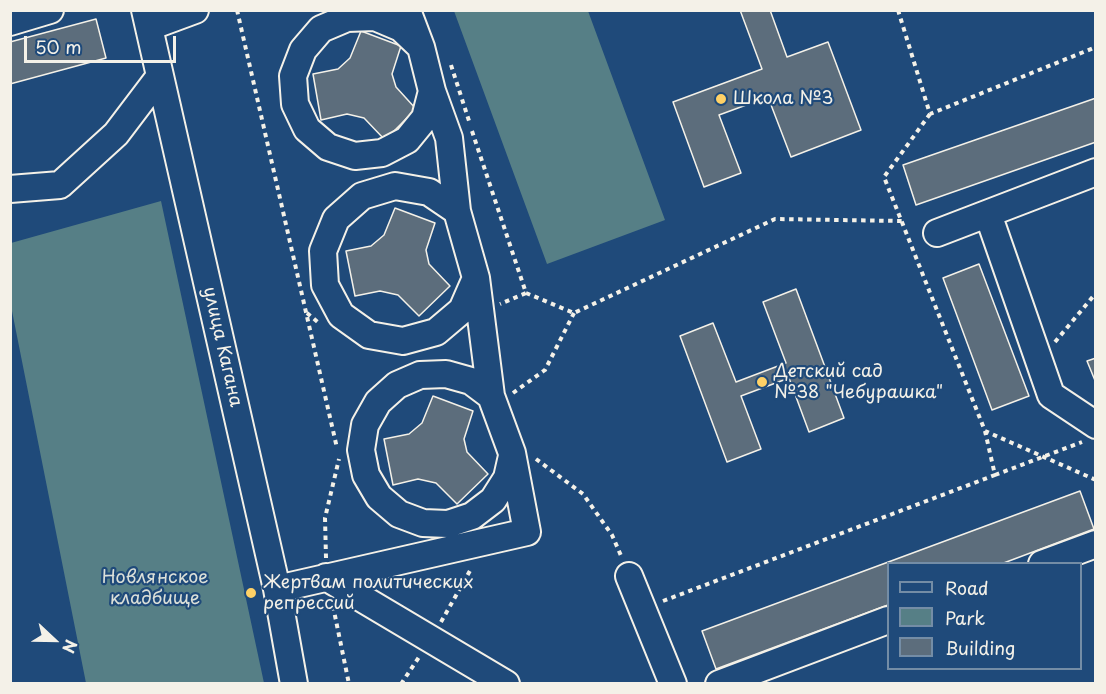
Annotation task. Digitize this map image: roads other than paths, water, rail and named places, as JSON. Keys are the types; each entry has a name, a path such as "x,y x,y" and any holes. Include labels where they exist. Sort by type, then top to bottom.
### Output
{"street":[{"path":"10,22 50,10"},
{"path":"147,19 195,10"},
{"path":"407,10 449,138 457,211 476,278 493,401"},
{"path":"421,47 401,28 375,17 347,18 321,29 303,50 293,76 294,104 307,129 328,147 355,156 382,153 407,140 425,118 432,91"},
{"name":"улица Кагана","path":"147,19 277,590 294,684"},
{"path":"10,189 60,185 116,134 160,76"},
{"path":"937,233 1095,172"},
{"path":"457,211 429,192 395,186 362,196 336,219 323,251 325,285 341,315 369,335 403,341 436,332 462,310 476,278"},
{"path":"987,214 1052,395 1090,433"},
{"path":"277,590 527,532 524,456 493,401 471,381 446,374 420,375 397,385 378,402 365,425 362,450 366,475 379,498 399,514 423,523 448,524 472,516 493,500 524,456"},
{"path":"1047,562 1095,543"},
{"path":"629,576 673,684"},
{"path":"327,577 506,684"},
{"path":"719,684 887,620"}],"place":[{"name":"Школа №3","path":"721,99"},
{"name":"Детский сад №38 \"Чебурашка\"","path":"762,382"},
{"name":"Жертвам политических репрессий","path":"251,593"}],"park label":[{"name":"Новлянское кладбище","path":"155,588"}]}
